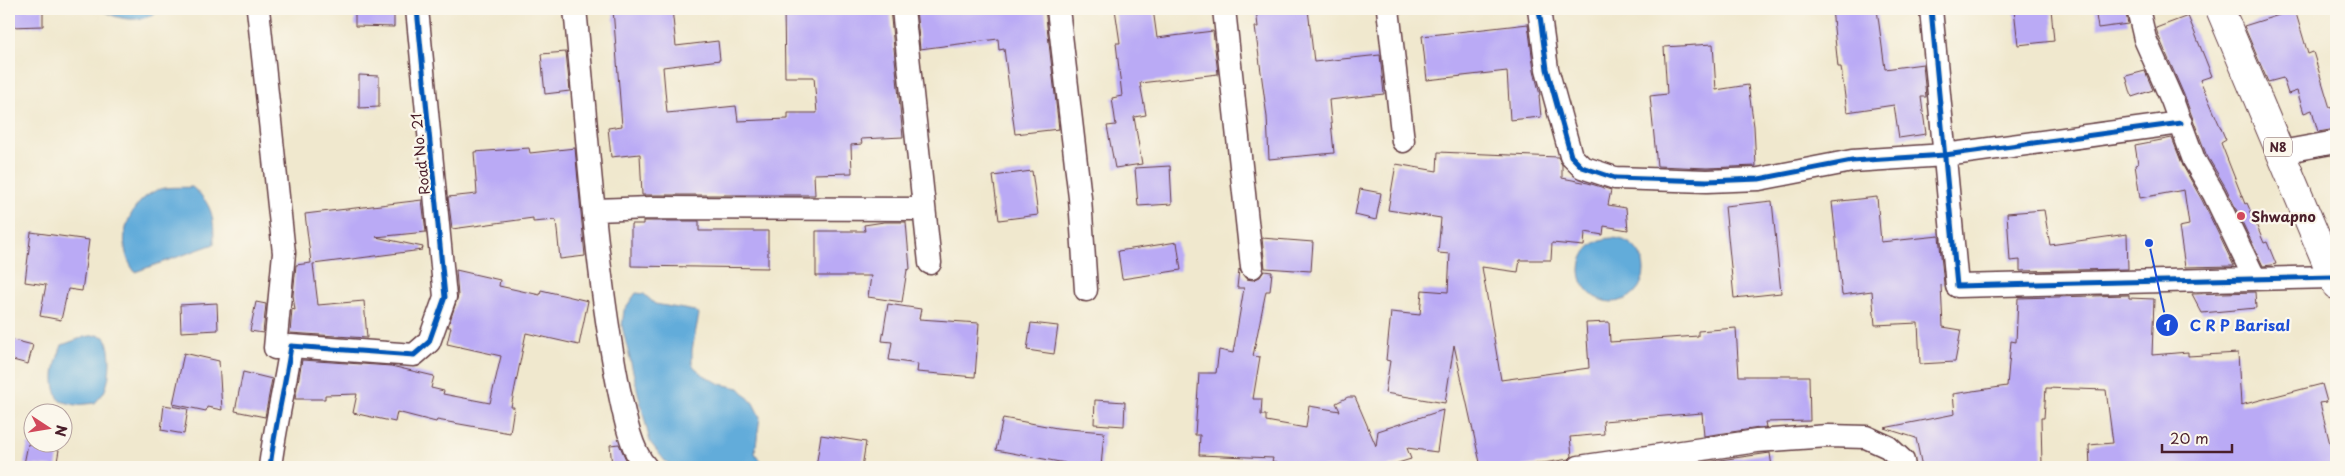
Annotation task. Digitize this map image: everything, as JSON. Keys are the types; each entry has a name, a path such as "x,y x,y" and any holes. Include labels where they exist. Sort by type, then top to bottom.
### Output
{"highway":[{"name":"N8","path":"2220,9 2335,281"}],"street":[{"path":"258,9 284,254 275,348 291,346 284,392 274,433 270,467"},
{"name":"Road No. 21","path":"291,346 414,355 429,342 445,297 417,9"},
{"path":"575,9 605,306 623,411 640,460 646,467"},
{"path":"903,9 930,263"},
{"path":"1058,9 1080,198 1086,290"},
{"path":"1224,9 1252,268"},
{"path":"1388,9 1403,141"},
{"path":"1539,9 1546,69 1571,156 1582,168 1615,178 1707,181 1760,179 1852,161 1945,155 2181,123"},
{"path":"1931,9 1957,286 2255,279 2335,281"},
{"path":"2138,9 2145,39 2181,123 2194,160 2214,194 2255,279"},
{"path":"2281,152 2336,142"},
{"path":"595,210 651,208 924,209"},
{"path":"1579,467 1757,442 1828,436 1866,437 1888,447 1903,461 1904,467"}],"water":[{"path":"100,9 161,9 147,17 131,19 115,16"},
{"path":"192,187 204,199 211,212 214,227 214,244 135,272 125,250 126,226 131,215 146,196 157,190"},
{"path":"1606,238 1618,238 1635,247 1642,258 1644,270 1642,282 1635,293 1618,302 1606,302 1594,297 1585,288 1580,276 1580,264 1585,252 1594,243"},
{"path":"636,293 644,294 655,304 695,311 699,314 692,350 692,365 702,374 720,384 739,388 753,403 760,417 755,453 764,467 675,467 665,461 650,442 622,326 624,310"},
{"path":"97,335 105,337 110,356 109,371 104,392 95,403 76,405 60,401 55,387 54,373 62,345 84,337"}],"building":[{"path":"9,9 43,9 43,26 9,27"},
{"path":"355,9 394,9 394,27 355,26"},
{"path":"613,9 672,9 676,46 718,41 720,60 663,67 667,113 736,106 738,121 788,119 788,113 817,113 814,77 785,77 784,9 890,9 903,137 861,139 862,144 851,145 852,173 814,174 815,195 642,195 640,154 611,157 608,128 622,126"},
{"path":"916,9 978,9 978,12 1002,9 1045,9 1059,129 1015,134 1004,49 999,50 998,39 920,49"},
{"path":"1115,9 1153,9 1157,38 1213,31 1218,74 1140,83 1146,115 1134,117 1142,164 1115,168 1107,126 1116,125 1112,98 1122,96 1116,43 1120,43"},
{"path":"1256,9 1308,9 1314,62 1380,55 1384,94 1329,100 1334,153 1269,159 1267,117 1255,27 1258,27"},
{"path":"1832,9 1877,9 1885,69 1923,64 1926,97 1921,97 1926,134 1899,138 1894,105 1847,112 1841,67 1838,67"},
{"path":"2014,9 2051,9 2054,41 2018,45"},
{"path":"2095,9 2125,9 2128,24 2098,28"},
{"path":"2295,10 2308,54 2313,52 2330,108 2336,106 2336,129 2318,132 2312,110 2304,113 2297,91 2288,94 2283,78 2268,82 2244,26"},
{"path":"2188,16 2212,76 2200,80 2226,140 2221,143 2245,204 2247,203 2264,243 2267,242 2276,264 2263,266 2226,188 2206,154 2184,95 2158,35 2156,28"},
{"path":"1528,24 1534,71 1540,95 1541,117 1510,120 1507,71 1427,80 1422,36"},
{"path":"1713,44 1716,90 1748,85 1754,126 1756,166 1707,168 1657,166 1650,96 1667,94 1664,47"},
{"path":"566,52 570,91 545,94 541,54"},
{"path":"2145,71 2153,90 2132,97 2126,76"},
{"path":"359,75 379,76 379,107 359,108"},
{"path":"2172,138 2183,166 2234,266 2185,267 2179,227 2189,225 2184,190 2140,198 2135,165 2138,164 2135,145"},
{"path":"529,148 530,153 575,148 585,256 560,259 556,220 533,222 533,218 452,229 448,197 477,194 474,152"},
{"path":"1438,152 1558,157 1562,165 1562,178 1611,190 1608,205 1626,208 1628,230 1604,226 1603,235 1585,232 1584,246 1552,243 1551,260 1520,260 1518,272 1482,267 1501,380 1589,368 1586,323 1609,322 1610,342 1698,336 1698,331 1736,328 1739,376 1809,376 1810,421 1765,422 1766,427 1704,436 1702,413 1603,421 1604,434 1570,437 1572,456 1569,459 1518,467 1481,467 1454,345 1445,403 1385,393 1390,361 1386,360 1391,312 1420,315 1422,290 1448,292 1450,254 1438,253 1441,218 1388,210 1396,164 1437,171"},
{"path":"1170,166 1172,204 1138,206 1135,168"},
{"path":"1032,171 1038,215 999,220 993,176"},
{"path":"1360,189 1381,193 1376,220 1355,215"},
{"path":"1877,197 1881,242 1939,236 1944,284 1941,285 1943,327 1961,330 1955,362 1920,364 1918,323 1875,325 1872,291 1842,295 1832,202"},
{"path":"422,200 426,232 376,237 423,247 422,250 313,264 318,305 364,301 367,338 290,333 292,309 295,310 293,295 296,265 311,263 305,214"},
{"path":"1772,201 1781,293 1734,298 1725,206"},
{"path":"2044,210 2050,245 2127,234 2128,269 2020,271 2020,260 2010,261 2007,213"},
{"path":"643,221 699,221 699,231 768,231 768,268 631,266 631,224 643,224"},
{"path":"884,222 906,222 910,269 907,270 902,302 868,297 871,276 816,276 816,231 865,231 864,225"},
{"path":"31,232 89,240 82,291 68,289 61,320 40,316 46,285 25,282"},
{"path":"1262,238 1313,242 1311,271 1265,268"},
{"path":"1177,242 1181,270 1122,279 1118,251"},
{"path":"1239,269 1246,279 1253,280 1260,277 1264,271 1272,272 1270,291 1266,291 1253,356 1260,357 1253,399 1262,399 1261,415 1266,415 1266,421 1306,428 1309,406 1340,411 1336,403 1348,397 1355,397 1376,446 1378,431 1443,410 1437,452 1407,448 1411,459 1385,467 1305,467 1272,462 1273,458 1199,455 1200,435 1195,435 1199,373 1216,373 1219,350 1233,353 1244,288 1237,288"},
{"path":"456,270 500,280 499,286 540,295 541,290 588,301 579,345 526,333 511,407 514,407 510,433 437,420 436,422 397,412 395,422 353,413 357,394 325,395 325,399 295,399 302,360 391,366 434,376 431,388 444,391 443,394 490,403 501,356 447,344 451,327 448,327 458,296"},
{"path":"2255,292 2256,308 2202,313 2192,294"},
{"path":"2129,295 2129,298 2154,299 2152,355 2188,352 2188,356 2238,353 2241,405 2322,384 2327,402 2320,403 2331,448 2336,446 2336,467 2090,467 2089,445 2113,443 2106,390 2046,388 2044,418 2041,418 2042,466 2010,467 2010,464 1922,467 1916,438 1884,428 1955,414 1953,394 2007,386 2011,341 2016,342 2018,298"},
{"path":"256,302 266,304 263,333 250,331"},
{"path":"217,303 218,330 181,332 180,305"},
{"path":"888,304 921,309 919,319 979,323 975,377 917,372 918,364 889,360 892,342 882,341"},
{"path":"1031,323 1058,326 1054,354 1027,350"},
{"path":"9,339 33,345 28,364 9,359"},
{"path":"184,353 219,361 222,410 207,407 206,411 173,404"},
{"path":"243,372 272,379 265,417 235,411"},
{"path":"1095,400 1125,402 1124,426 1094,424"},
{"path":"164,405 188,409 184,434 161,430"},
{"path":"1003,418 1057,428 1104,432 1101,467 1065,467 1065,463 996,450"},
{"path":"821,435 866,442 862,467 816,467"},
{"path":"619,444 628,464 612,466 610,445"},
{"path":"1770,453 1772,467 1706,467 1706,462"},
{"path":"26,454 58,454 56,467 24,464"}],"cycle path":[{"path":"270,467 291,346 414,355 429,342 445,297 417,9"},
{"path":"1539,9 1547,69 1571,156 1582,167 1615,178 1707,181 1759,179 1852,161 1945,155 2181,123"},
{"path":"1931,9 1957,286 2333,277"}],"place":[{"name":"Shwapno","path":"2241,216"},
{"name":"C R P Barisal","path":"2149,243"}]}
